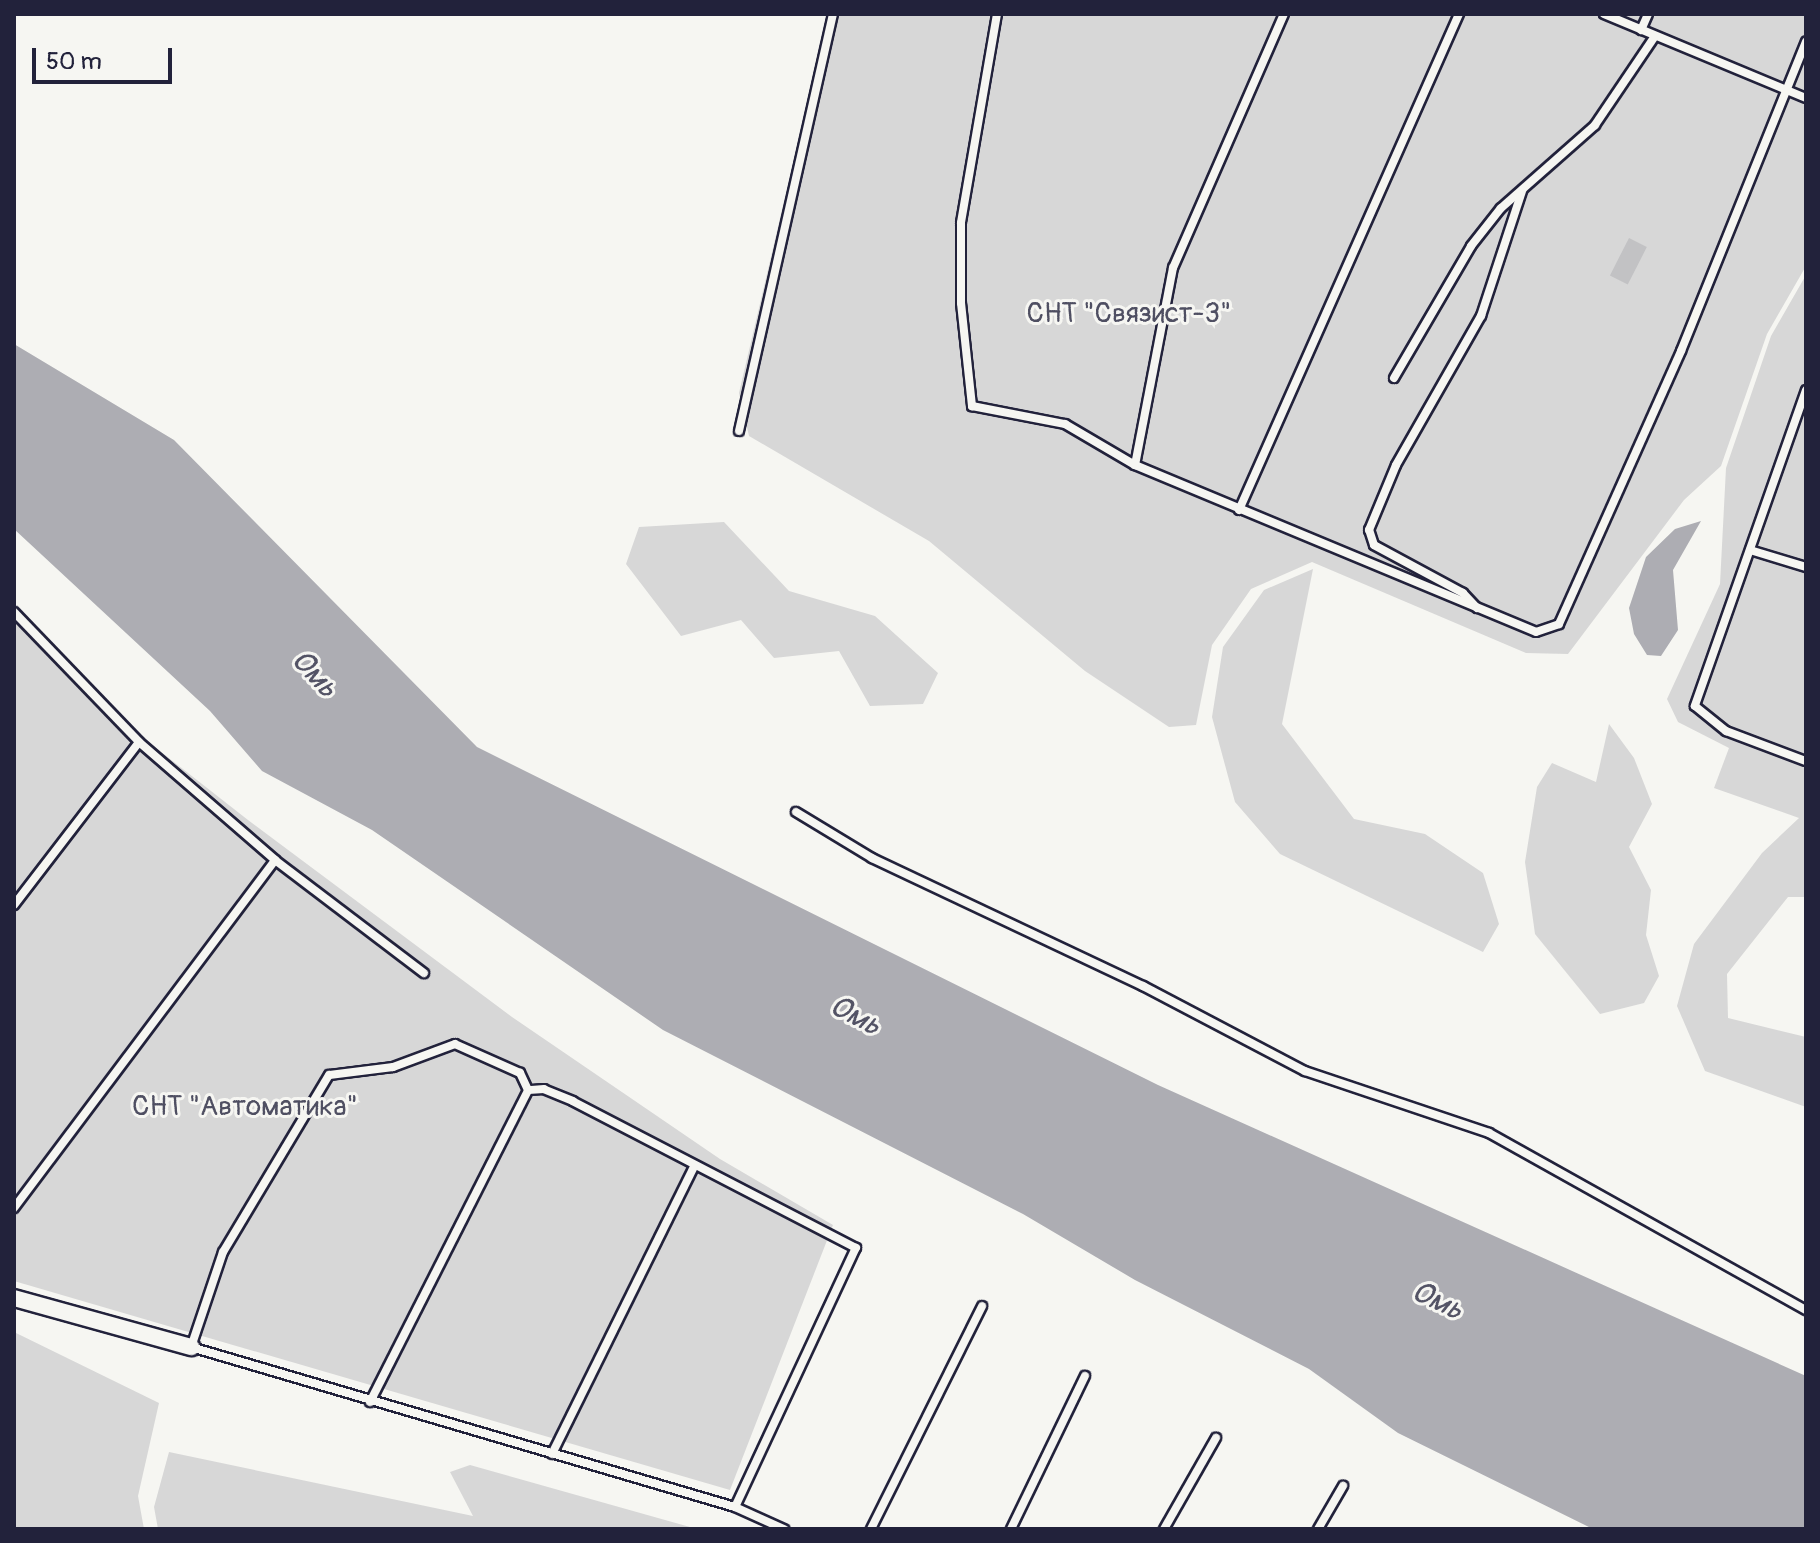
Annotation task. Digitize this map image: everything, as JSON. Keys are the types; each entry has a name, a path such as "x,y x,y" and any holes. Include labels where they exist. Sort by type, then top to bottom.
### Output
{"street":[{"path":"14,1298 191,1347"}],"lane":[{"path":"739,431 833,14"},
{"path":"997,14 961,223 961,303 972,406 1065,424 1135,465 1536,632 1559,624 1681,351 1806,41"},
{"path":"1135,465 1173,268 1284,14"},
{"path":"1239,510 1459,14"},
{"path":"1604,14 1806,98"},
{"path":"1641,30 1648,14"},
{"path":"1394,378 1471,246 1522,191 1595,125 1655,36"},
{"path":"1478,610 1463,593 1374,545 1369,530 1396,465 1481,316 1522,191"},
{"path":"1806,390 1695,706 1726,731 1806,761"},
{"path":"1750,550 1806,567"},
{"path":"15,617 139,742 275,860 424,973"},
{"path":"14,905 139,742"},
{"path":"796,812 884,864 1129,979 1305,1071 1489,1133 1806,1310"},
{"path":"14,1208 275,860"},
{"path":"528,1090 520,1073 455,1044 393,1067 329,1075 223,1252 191,1347 735,1507 784,1529"},
{"path":"528,1090 573,1101 856,1248 735,1507"},
{"path":"370,1402 528,1090"},
{"path":"552,1454 695,1165"},
{"path":"871,1529 982,1306"},
{"path":"1011,1529 1085,1376"},
{"path":"1164,1529 1216,1438"},
{"path":"1318,1529 1343,1486"}],"green space":[{"name":"СНТ \"Связист-3\"","path":"828,14 1806,14 1806,266 1767,334 1721,466 1684,500 1568,654 1526,653 1312,562 1251,589 1212,645 1196,725 1169,727 1085,671 929,541 749,436 739,393"},
{"path":"1806,275 1806,897 1788,897 1727,974 1728,1018 1806,1037 1806,1107 1705,1071 1677,1006 1694,944 1762,853 1799,818 1714,788 1729,748 1678,722 1667,699 1720,584 1726,468 1771,336"},
{"path":"724,522 789,591 875,616 938,673 923,704 870,706 839,651 774,658 741,620 681,636 626,564 639,527"},
{"path":"1313,569 1282,724 1354,819 1425,834 1483,873 1499,924 1483,952 1280,854 1235,802 1212,717 1223,647 1264,590"},
{"name":"СНТ \"Автоматика\"","path":"14,604 142,737 248,820 512,1017 720,1159 833,1225 730,1490 14,1281"},
{"path":"1609,724 1634,758 1652,804 1629,847 1651,890 1646,935 1659,976 1644,1003 1600,1014 1535,934 1525,862 1537,787 1552,763 1596,782"},
{"path":"14,1332 159,1403 138,1496 144,1529 14,1529"},
{"path":"169,1452 473,1516 450,1472 470,1465 697,1529 158,1529 154,1507"}],"water":[{"name":"Омь","path":"14,344 174,440 477,747 1158,1085 1806,1376 1806,1529 1593,1529 1398,1433 1309,1369 1135,1280 1023,1214 663,1030 372,830 262,771 210,711 14,529"},
{"path":"1701,521 1673,570 1678,630 1661,656 1647,655 1634,634 1629,608 1646,557 1675,529"}],"building":[{"path":"1629,238 1647,247 1628,285 1610,275"}]}
